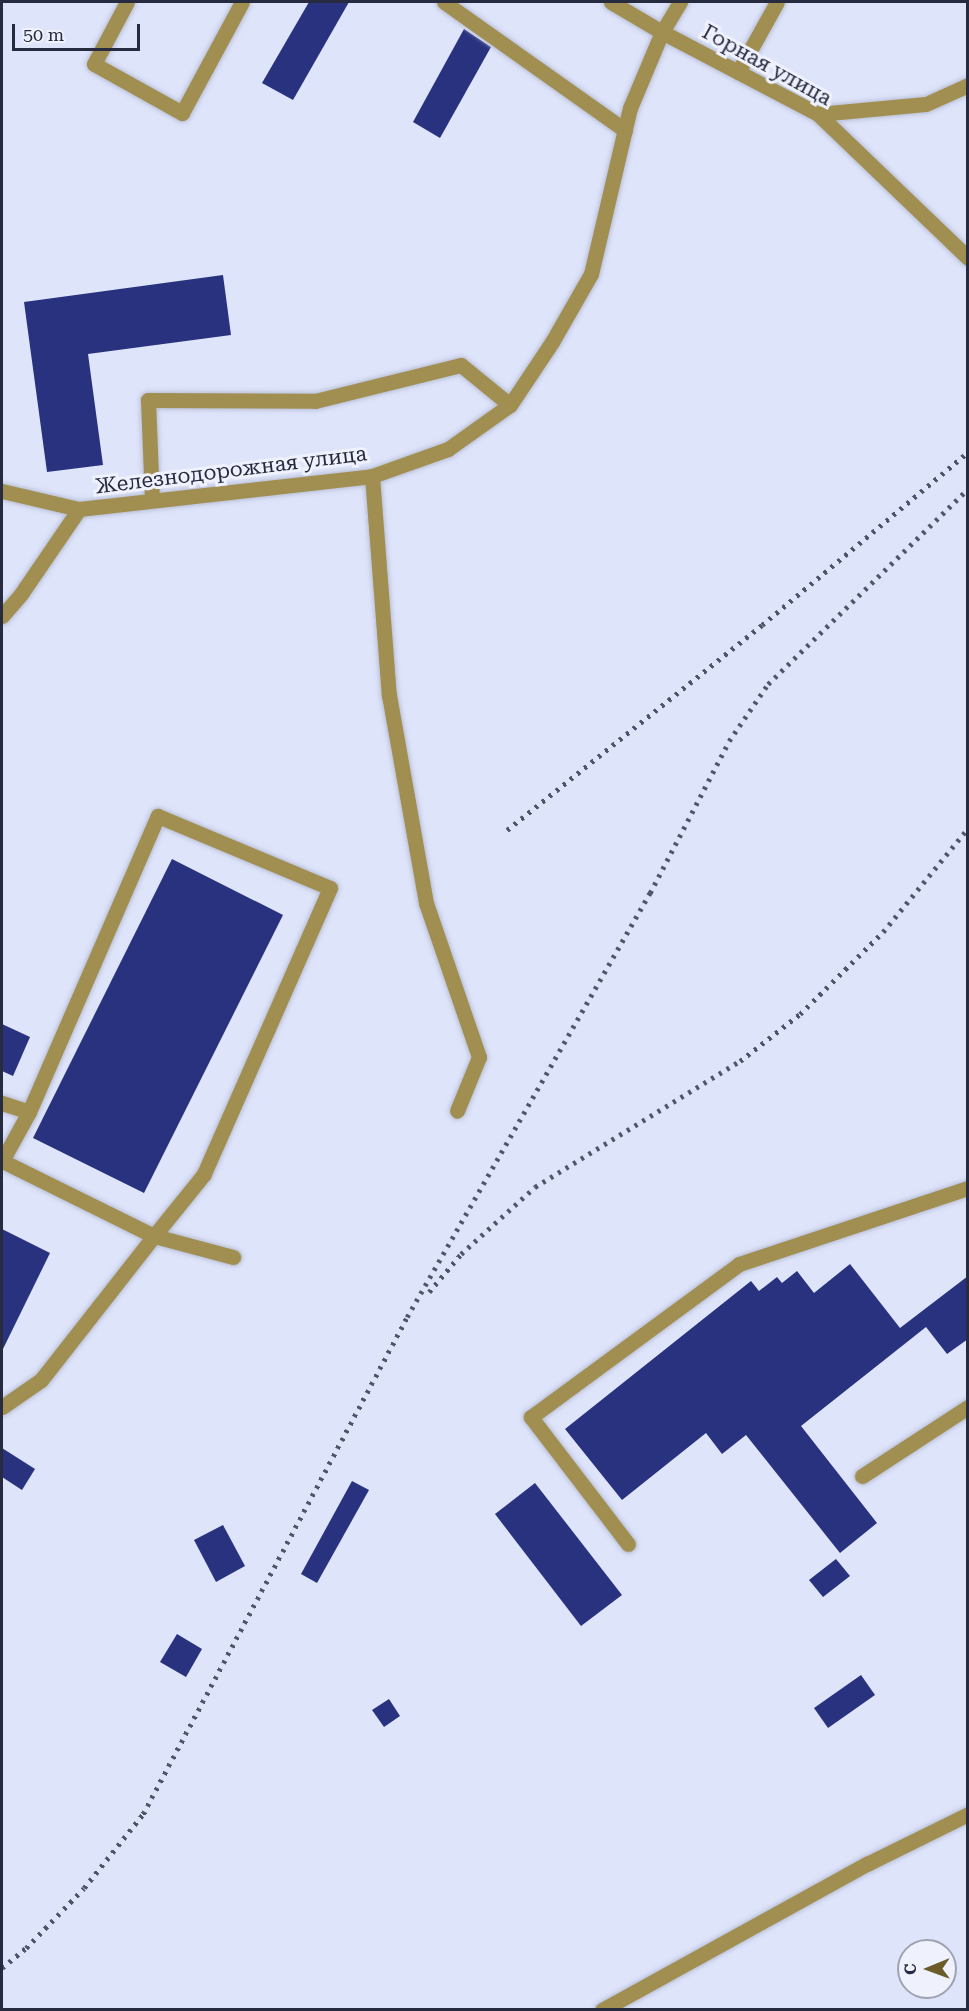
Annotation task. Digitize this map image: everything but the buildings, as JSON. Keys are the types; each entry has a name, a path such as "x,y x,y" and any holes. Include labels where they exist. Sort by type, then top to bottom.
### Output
{"street":[{"path":"127,2 94,64 182,113 242,2"},
{"path":"444,2 625,129"},
{"name":"Горная улица","path":"610,2 662,32 819,114 968,258"},
{"name":"Железнодорожная улица","path":"2,491 79,509 372,476 448,449 510,405 552,342 591,274 630,108 662,32 680,2"},
{"path":"738,72 777,2"},
{"path":"819,114 926,104 968,85"},
{"path":"152,500 148,400 315,402 461,365 510,405"},
{"path":"372,476 389,695 426,903 479,1057 457,1112"},
{"path":"2,616 21,594 79,509"},
{"path":"2,1407 41,1380 154,1236 204,1174 330,888 158,816 29,1112 3,1161 154,1236 233,1257"},
{"path":"2,1103 29,1112"},
{"path":"628,1544 531,1416 739,1264 968,1188"},
{"path":"862,1476 968,1407"},
{"path":"603,2010 867,1864 968,1814"}],"railway":[{"path":"507,830 762,625 968,452"},
{"path":"2,1968 26,1948 84,1888 143,1814 407,1317 650,893 729,741 768,684 968,489"},
{"path":"429,1292 461,1254 535,1187 740,1061 800,1014 883,932 968,828"}]}
